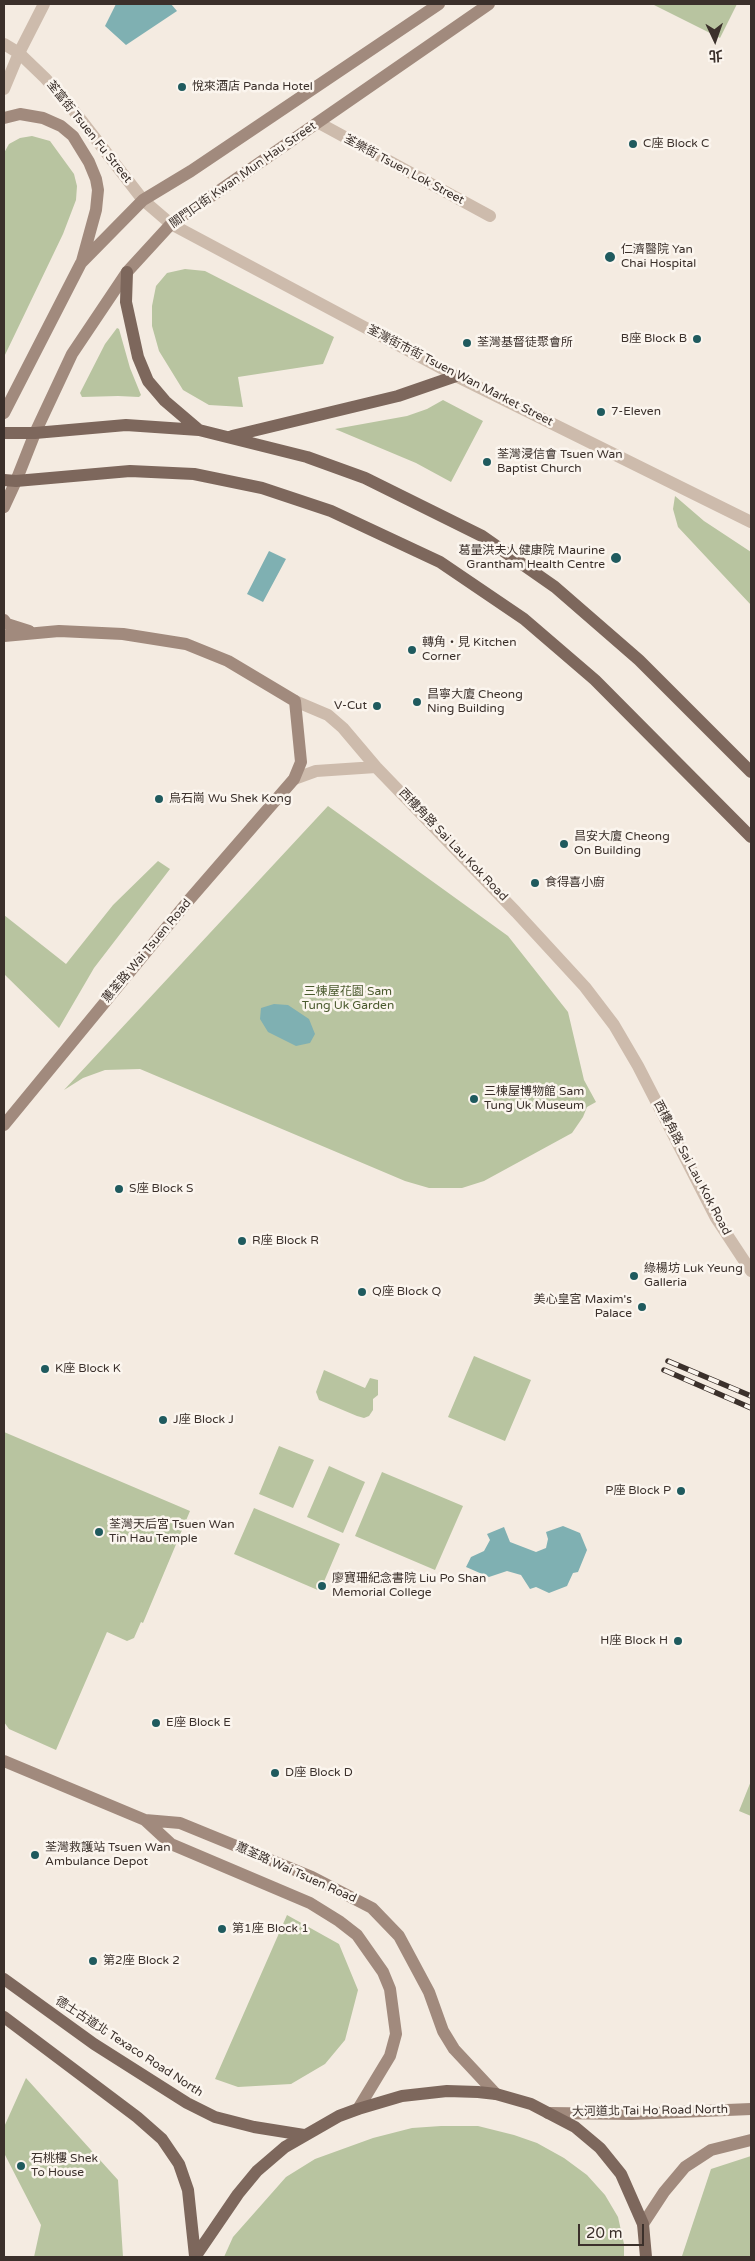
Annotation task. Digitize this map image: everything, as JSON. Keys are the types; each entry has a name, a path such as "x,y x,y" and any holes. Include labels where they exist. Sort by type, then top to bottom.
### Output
{"main road":[{"path":"81,263 143,200 191,171 438,4"},
{"name":"關門口街 Kwan Mun Hau Street","path":"4,507 10,481 72,354 127,272 171,224 489,4"},
{"path":"4,118 20,114 43,118 62,126 73,136 89,162 98,190 96,210 81,263 4,414"},
{"path":"127,272 126,302 138,357 148,382 165,401 199,430"},
{"path":"229,436 398,396 456,376"},
{"path":"4,433 35,433 126,425 199,430 307,457 365,478 482,536 555,587 639,660 751,772"},
{"path":"10,481 130,471 194,474 262,488 331,511 440,562 524,618 595,680 751,837"},
{"path":"4,620 7,624 36,633"},
{"name":"西樓角路 Sai Lau Kok Road","path":"4,636 59,631 123,634 186,644 228,661 295,701"},
{"name":"蕙荃路 Wai Tsuen Road","path":"4,1125 189,900 294,779 301,762 295,701"},
{"name":"蕙荃路 Wai Tsuen Road","path":"4,1761 145,1820 180,1823 312,1877 372,1908 399,1936 429,1992 443,2031 454,2049 496,2094"},
{"name":"蕙荃路 Wai Tsuen Road","path":"145,1820 171,1844 310,1903 339,1920 369,1950 383,1972 390,1990 396,2034 390,2056 358,2109"},
{"name":"德士古道北 Texaco Road North","path":"4,1979 94,2044 187,2103 215,2117 254,2127 304,2135"},
{"path":"4,2017 162,2139 179,2164 188,2190 195,2257"},
{"path":"195,2257 238,2194 257,2171 285,2147 339,2116 358,2109 402,2096 447,2091 496,2094 531,2104 575,2127 600,2148 621,2174 643,2224 646,2257"},
{"name":"大河道北 Tai Ho Road North","path":"548,2112 631,2114 751,2109"},
{"path":"643,2224 664,2192 685,2167 711,2150 751,2140"}],"street":[{"path":"4,89 19,53 44,4"},
{"name":"荃富街 Tsuen Fu Street","path":"4,44 19,53 71,107 143,200 171,224"},
{"name":"荃樂街 Tsuen Lok Street","path":"319,123 490,216"},
{"name":"荃灣街市街 Tsuen Wan Market Street","path":"171,224 456,376 751,522"},
{"name":"西樓角路 Sai Lau Kok Road","path":"295,701 328,715 343,728 376,767 516,912 584,987 614,1025 647,1082 716,1218 751,1271"},
{"path":"294,779 316,771 376,767"}],"green space":[{"path":"652,4 737,4 720,38"},
{"path":"32,136 50,141 74,174 77,186 76,200 63,234 4,357 4,153 9,144 20,138"},
{"path":"185,269 205,271 334,337 323,364 238,377 243,407 209,405 183,390 159,351 152,326 152,306 156,286 167,273"},
{"path":"117,328 119,329 130,368 141,395 139,397 82,397 80,393 105,344"},
{"path":"443,400 483,421 451,482 416,463 335,429 407,416 427,409"},
{"path":"675,496 704,521 751,552 751,605 678,527 673,509"},
{"name":"三棟屋花園 Sam Tung Uk Garden","path":"328,806 508,936 568,1012 584,1080 596,1102 587,1107 583,1117 572,1133 484,1181 462,1188 429,1188 405,1181 140,1069 105,1070 83,1078 64,1090"},
{"path":"158,861 170,869 94,968 59,1028 4,974 4,915 66,964 113,905"},
{"path":"474,1356 531,1380 505,1441 448,1417"},
{"path":"324,1370 365,1388 370,1378 378,1380 378,1395 373,1399 373,1410 369,1416 364,1418 357,1416 319,1400 316,1392"},
{"path":"4,1432 190,1511 143,1623 141,1622 134,1638 127,1641 107,1632 56,1750 9,1729 4,1722"},
{"path":"279,1446 314,1460 293,1508 259,1494"},
{"path":"329,1466 365,1482 343,1533 307,1517"},
{"path":"382,1472 463,1506 435,1570 355,1536"},
{"path":"254,1508 340,1544 320,1591 234,1554"},
{"path":"751,1781 751,1816 739,1811"},
{"path":"287,1915 339,1944 358,1990 345,2040 325,2064 291,2084 238,2087 215,2079"},
{"path":"26,2078 118,2180 123,2257 34,2257 41,2225 4,2153 4,2127"},
{"path":"478,2126 514,2135 537,2143 564,2158 587,2175 605,2195 618,2217 624,2244 624,2257 224,2257 233,2237 286,2177 315,2159 373,2138 412,2128"},
{"path":"751,2156 751,2257 682,2256 711,2169"}],"water":[{"path":"116,4 171,4 177,11 126,45 105,26"},
{"path":"269,551 286,559 263,602 247,594"},
{"path":"274,1004 288,1005 309,1019 315,1034 310,1043 296,1046 268,1032 260,1019 261,1008"},
{"path":"563,1526 580,1533 587,1550 578,1572 573,1573 567,1586 549,1593 536,1587 530,1589 521,1575 507,1571 489,1577 466,1567 471,1557 484,1551 490,1540 487,1534 504,1527 510,1542 536,1552 546,1548 548,1539 546,1532"}],"railway":[{"path":"668,1361 751,1396"},
{"path":"664,1370 751,1408"}],"place":[{"name":"悅來酒店 Panda Hotel","path":"182,87"},
{"name":"C座 Block C","path":"633,144"},
{"name":"仁濟醫院 Yan Chai Hospital","path":"610,257"},
{"name":"B座 Block B","path":"697,339"},
{"name":"荃灣基督徒聚會所","path":"467,343"},
{"name":"7-Eleven","path":"601,412"},
{"name":"荃灣浸信會 Tsuen Wan Baptist Church","path":"487,462"},
{"name":"葛量洪夫人健康院 Maurine Grantham Health Centre","path":"616,558"},
{"name":"轉角‧見 Kitchen Corner","path":"412,650"},
{"name":"昌寧大廈 Cheong Ning Building","path":"417,702"},
{"name":"V-Cut","path":"377,706"},
{"name":"烏石崗 Wu Shek Kong","path":"159,799"},
{"name":"昌安大廈 Cheong On Building","path":"564,844"},
{"name":"食得喜小廚","path":"535,883"},
{"name":"三棟屋博物館 Sam Tung Uk Museum","path":"474,1099"},
{"name":"S座 Block S","path":"119,1189"},
{"name":"R座 Block R","path":"242,1241"},
{"name":"綠楊坊 Luk Yeung Galleria","path":"634,1276"},
{"name":"Q座 Block Q","path":"362,1292"},
{"name":"美心皇宮 Maxim's Palace","path":"642,1307"},
{"name":"K座 Block K","path":"45,1369"},
{"name":"J座 Block J","path":"163,1420"},
{"name":"P座 Block P","path":"681,1491"},
{"name":"荃灣天后宮 Tsuen Wan Tin Hau Temple","path":"99,1532"},
{"name":"廖寶珊紀念書院 Liu Po Shan Memorial College","path":"322,1586"},
{"name":"H座 Block H","path":"678,1641"},
{"name":"E座 Block E","path":"156,1723"},
{"name":"D座 Block D","path":"275,1773"},
{"name":"荃灣救護站 Tsuen Wan Ambulance Depot","path":"35,1855"},
{"name":"第1座 Block 1","path":"222,1929"},
{"name":"第2座 Block 2","path":"93,1961"},
{"name":"石桃樓 Shek To House","path":"21,2166"}]}
